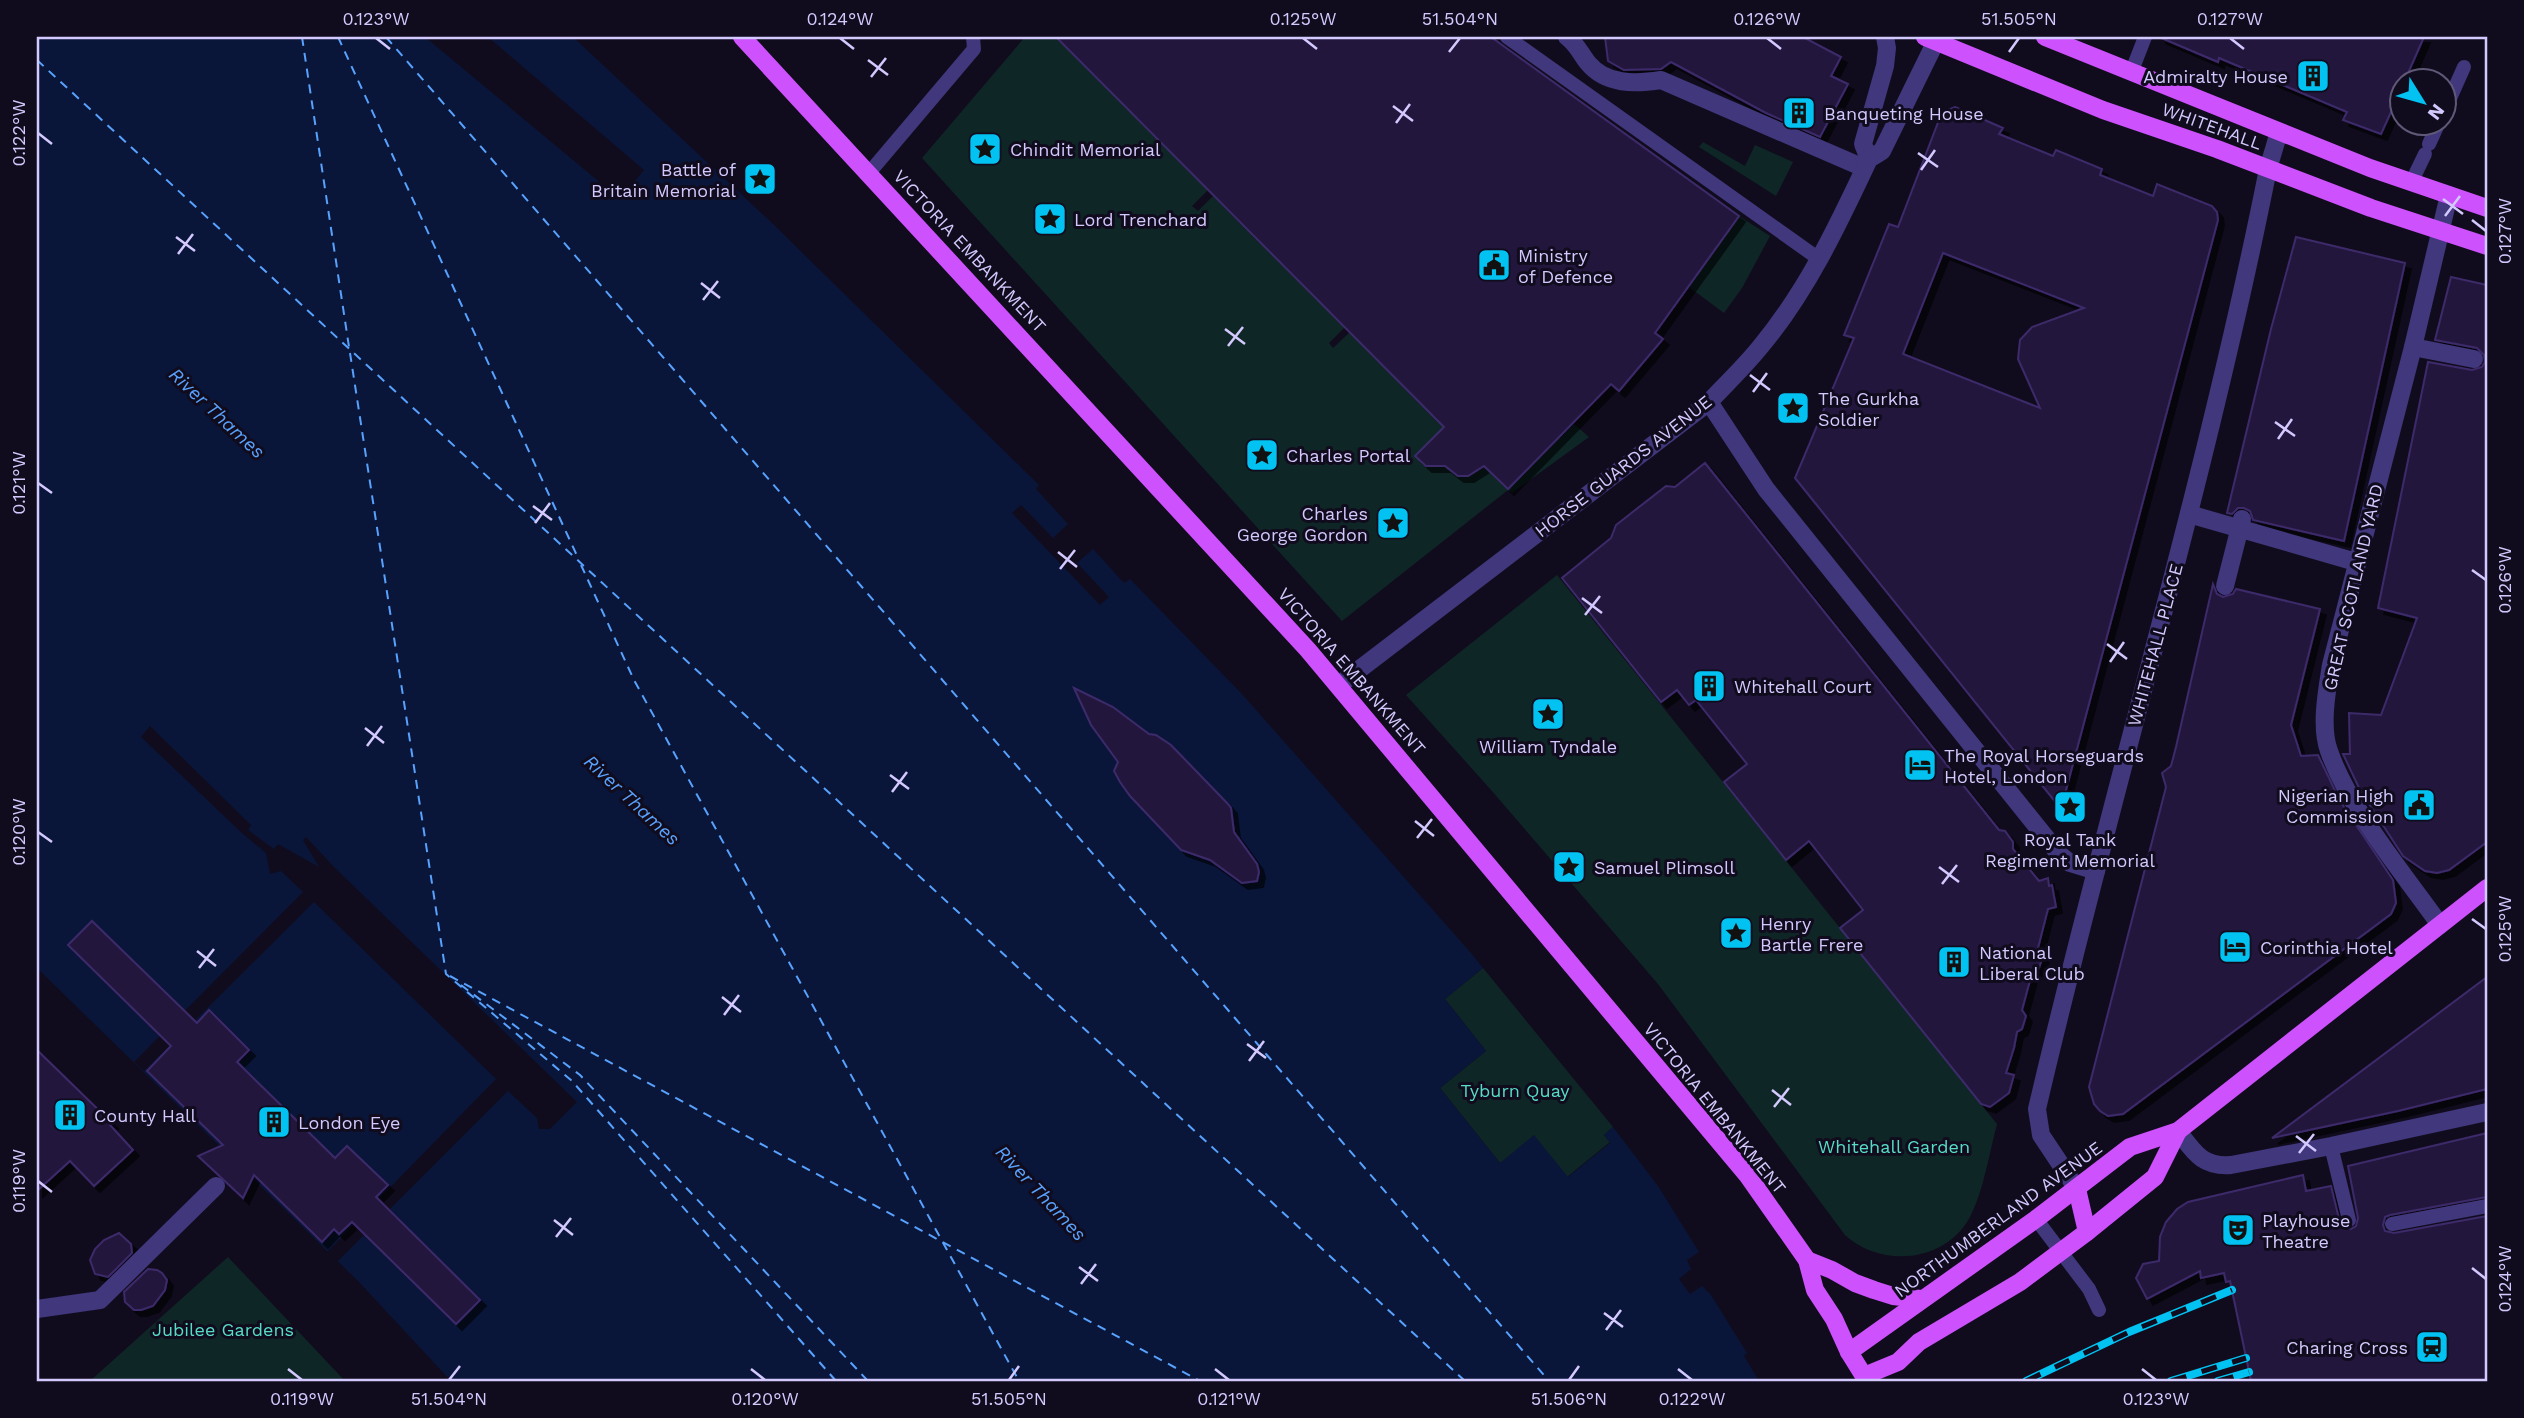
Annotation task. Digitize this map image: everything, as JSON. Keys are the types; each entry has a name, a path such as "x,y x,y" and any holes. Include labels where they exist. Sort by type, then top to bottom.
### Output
{"main road":[{"name":"VICTORIA EMBANKMENT","path":"742,37 1339,685 1748,1176 1807,1260 1815,1290 1866,1379"},
{"name":"WHITEHALL","path":"2045,37 2279,132 2412,183 2487,208"},
{"name":"WHITEHALL","path":"1933,38 2103,110 2439,232 2487,246"},
{"name":"NORTHUMBERLAND AVENUE","path":"1849,1352 1899,1318 1921,1298 2036,1219 2130,1147 2178,1132 2487,888"},
{"name":"NORTHUMBERLAND AVENUE","path":"1866,1379 1898,1362 1919,1342 2020,1282 2087,1232 2155,1177 2178,1132"},
{"path":"2077,1189 2087,1232"},
{"path":"1807,1260 1874,1290 1893,1296 1921,1298"}],"street":[{"path":"1567,37 1576,44 1593,69 1605,77 1633,83 1661,80 1866,163"},
{"name":"HORSE GUARDS AVENUE","path":"1866,163 1863,144 1885,66 1885,37"},
{"name":"HORSE GUARDS AVENUE","path":"1339,685 1709,402 1761,347 1790,307 1819,259 1866,163 1882,151 1933,38"},
{"name":"WHITEHALL PLACE","path":"2077,1189 2041,1135 2037,1109 2189,514 2268,169 2279,132"},
{"name":"GREAT SCOTLAND YARD","path":"2440,925 2354,804 2328,749 2325,709 2330,665 2413,347 2449,195"},
{"path":"2413,347 2474,359"},
{"path":"1709,402 1766,489 2059,854 2070,863 2096,871"},
{"path":"2189,514 2356,562"},
{"path":"2225,586 2243,518"},
{"path":"2178,1132 2206,1163 2217,1166 2331,1146 2487,1112"},
{"path":"37,1309 100,1300 216,1186"}],"lane":[{"path":"869,173 974,49 973,37"},
{"path":"1507,37 1819,259"},
{"path":"2131,73 2145,37"},
{"path":"2458,80 2464,66"},
{"path":"2412,183 2433,136"},
{"path":"2331,1146 2348,1220"},
{"path":"2392,1224 2487,1206"},
{"path":"2036,1219 2089,1290 2099,1310"}],"green space":[{"path":"1025,37 1056,37 1208,190 1192,206 1198,211 1213,196 1345,327 1329,343 1333,348 1350,332 1508,489 1574,424 1589,437 1512,493 1508,490 1342,621 922,158"},
{"path":"1703,142 1745,166 1755,145 1793,162 1776,196 1699,147"},
{"path":"1739,216 1770,236 1742,288 1724,313 1689,287"},
{"name":"Whitehall Garden","path":"1557,575 1997,1124 1975,1206 1959,1232 1945,1244 1912,1256 1894,1256 1876,1253 1845,1235 1658,984 1406,695"},
{"name":"Tyburn Quay","path":"1483,968 1613,1127 1604,1135 1610,1142 1567,1177 1500,1163 1440,1088 1486,1051 1445,999"},
{"name":"Jubilee Gardens","path":"228,1257 345,1381 90,1381"}],"water":[{"name":"River Thames","path":"37,37 573,37 771,222 1039,485 1036,489 1068,524 1053,538 1021,505 1012,513 1100,605 1109,597 1077,563 1093,549 1124,583 1130,579 1241,693 1471,953 1483,968 1445,999 1486,1051 1440,1088 1500,1163 1534,1135 1568,1177 1610,1143 1604,1135 1613,1127 1658,1186 1699,1252 1687,1260 1691,1269 1679,1279 1690,1294 1702,1286 1711,1295 1747,1353 1744,1356 1759,1381 451,1381 359,1282 37,968"}],"pier":[{"path":"425,37 488,37 644,170 620,199"},
{"path":"150,726 251,825 248,830 274,849 278,844 319,867 303,840 306,837 577,1102 550,1129 539,1129 537,1118 508,1091 337,1262 327,1252 496,1079 314,902 144,1071 134,1062 303,892 281,871 270,874 266,853 141,737"}],"building":[{"name":"Ministry of Defence","path":"1056,37 1491,37 1739,216 1655,333 1663,339 1619,391 1611,384 1508,489 1484,466 1468,476 1458,476 1445,466 1426,466 1415,456 1444,427"},
{"name":"Banqueting House","path":"1605,37 1803,37 1841,57 1831,76 1848,84 1820,137 1766,113 1671,62 1661,69 1624,70 1608,61"},
{"path":"2159,37 2424,37 2411,66 2388,66 2388,119 2381,134 2343,120 2347,112 2219,58 2218,62"},
{"path":"1955,107 2003,128 1999,134 2053,156 2056,150 2102,169 2100,175 2153,196 2157,184 2212,206 2217,212 2218,220 2061,809 1795,478 1854,338 1844,335 1889,224 1898,227 1942,112","holes":["1943,253 2084,308 2032,327 2020,340 2018,359 2040,408 1903,354"]},
{"path":"2296,237 2405,263 2344,541 2253,520 2250,511 2244,508 2238,508 2232,514 2227,513"},
{"path":"2451,277 2487,285 2487,842 2449,870 2437,873 2425,871 2403,856 2360,790 2343,754 2350,754 2349,713 2381,715 2417,618 2378,608 2428,362 2472,370 2482,367 2485,362 2484,355 2477,348 2435,340"},
{"name":"Whitehall Court","path":"1705,463 1999,830 2005,831 2013,842 2013,849 2039,881 2048,878 2049,886 2052,885 2056,907 2048,909 2038,948 2043,956 2039,968 2032,973 2022,1010 2026,1016 2022,1029 2017,1032 2006,1073 2014,1075 2009,1093 1990,1107 1981,1104 1840,928 1863,910 1809,841 1786,860 1724,782 1747,764 1696,700 1689,705 1677,690 1661,702 1562,578 1611,538 1616,525 1666,486 1675,487"},
{"name":"Corinthia Hotel","path":"2213,584 2217,594 2223,597 2233,594 2236,589 2320,609 2291,725 2301,756 2318,755 2340,801 2393,880 2396,903 2391,914 2123,1114 2108,1116 2094,1104 2089,1087 2166,787 2162,773 2171,766"},
{"path":"1074,688 1113,707 1149,734 1156,735 1171,745 1227,803 1231,808 1234,832 1257,864 1257,881 1242,883 1210,860 1181,850 1120,782 1114,771 1118,762 1091,725"},
{"name":"London Eye","path":"92,921 197,1023 209,1010 249,1050 237,1062 335,1158 347,1146 388,1185 376,1197 480,1300 456,1324 352,1222 339,1234 334,1229 322,1242 254,1175 243,1198 198,1156 223,1145 147,1071 171,1046 68,945"},
{"path":"2487,977 2487,1089 2272,1138"},
{"name":"County Hall","path":"37,1050 112,1123 110,1125 133,1150 94,1186 70,1161 37,1191"},
{"path":"2487,1133 2487,1197 2390,1215 2385,1217 2383,1225 2385,1231 2394,1233 2487,1216 2487,1381 2251,1381 2230,1281 2226,1282 2224,1273 2201,1278 2200,1271 2147,1299 2136,1278 2143,1264 2159,1261 2160,1237 2166,1222 2177,1209 2188,1202 2303,1175 2306,1191 2331,1186 2340,1223 2351,1229 2356,1226 2358,1218 2348,1166"},
{"path":"119,1233 131,1244 132,1253 108,1277 95,1274 90,1260 95,1249 104,1240"},
{"path":"148,1269 162,1273 167,1280 165,1290 153,1306 134,1310 125,1302 124,1292"}],"ferry route":[{"path":"302,37 349,347"},
{"path":"338,37 579,560"},
{"path":"386,37 1549,1381"},
{"path":"37,60 1465,1381"},
{"path":"350,353 446,974 572,1081 836,1381"},
{"path":"581,565 634,680 1019,1381"},
{"path":"450,976 1200,1381"},
{"path":"461,985 580,1075 868,1381"}],"railway":[{"path":"2026,1381 2129,1332 2232,1290"},
{"path":"2171,1381 2246,1358"},
{"path":"2218,1381 2249,1372"}],"place":[{"name":"Admiralty House","path":"2313,76"},
{"name":"Banqueting House","path":"1799,113"},
{"name":"Chindit Memorial","path":"985,149"},
{"name":"Battle of Britain Memorial","path":"760,179"},
{"name":"Lord Trenchard","path":"1050,219"},
{"name":"Ministry of Defence","path":"1494,265"},
{"name":"The Gurkha Soldier","path":"1793,408"},
{"name":"Charles Portal","path":"1262,455"},
{"name":"Charles George Gordon","path":"1393,523"},
{"name":"Whitehall Court","path":"1709,686"},
{"name":"William Tyndale","path":"1548,714"},
{"name":"The Royal Horseguards Hotel, London","path":"1920,765"},
{"name":"Nigerian High Commission","path":"2419,805"},
{"name":"Royal Tank Regiment Memorial","path":"2070,807"},
{"name":"Samuel Plimsoll","path":"1569,867"},
{"name":"Henry Bartle Frere","path":"1736,933"},
{"name":"Corinthia Hotel","path":"2235,947"},
{"name":"National Liberal Club","path":"1954,962"},
{"name":"County Hall","path":"70,1115"},
{"name":"London Eye","path":"274,1122"},
{"name":"Playhouse Theatre","path":"2238,1230"},
{"name":"Charing Cross","path":"2432,1347"}]}
